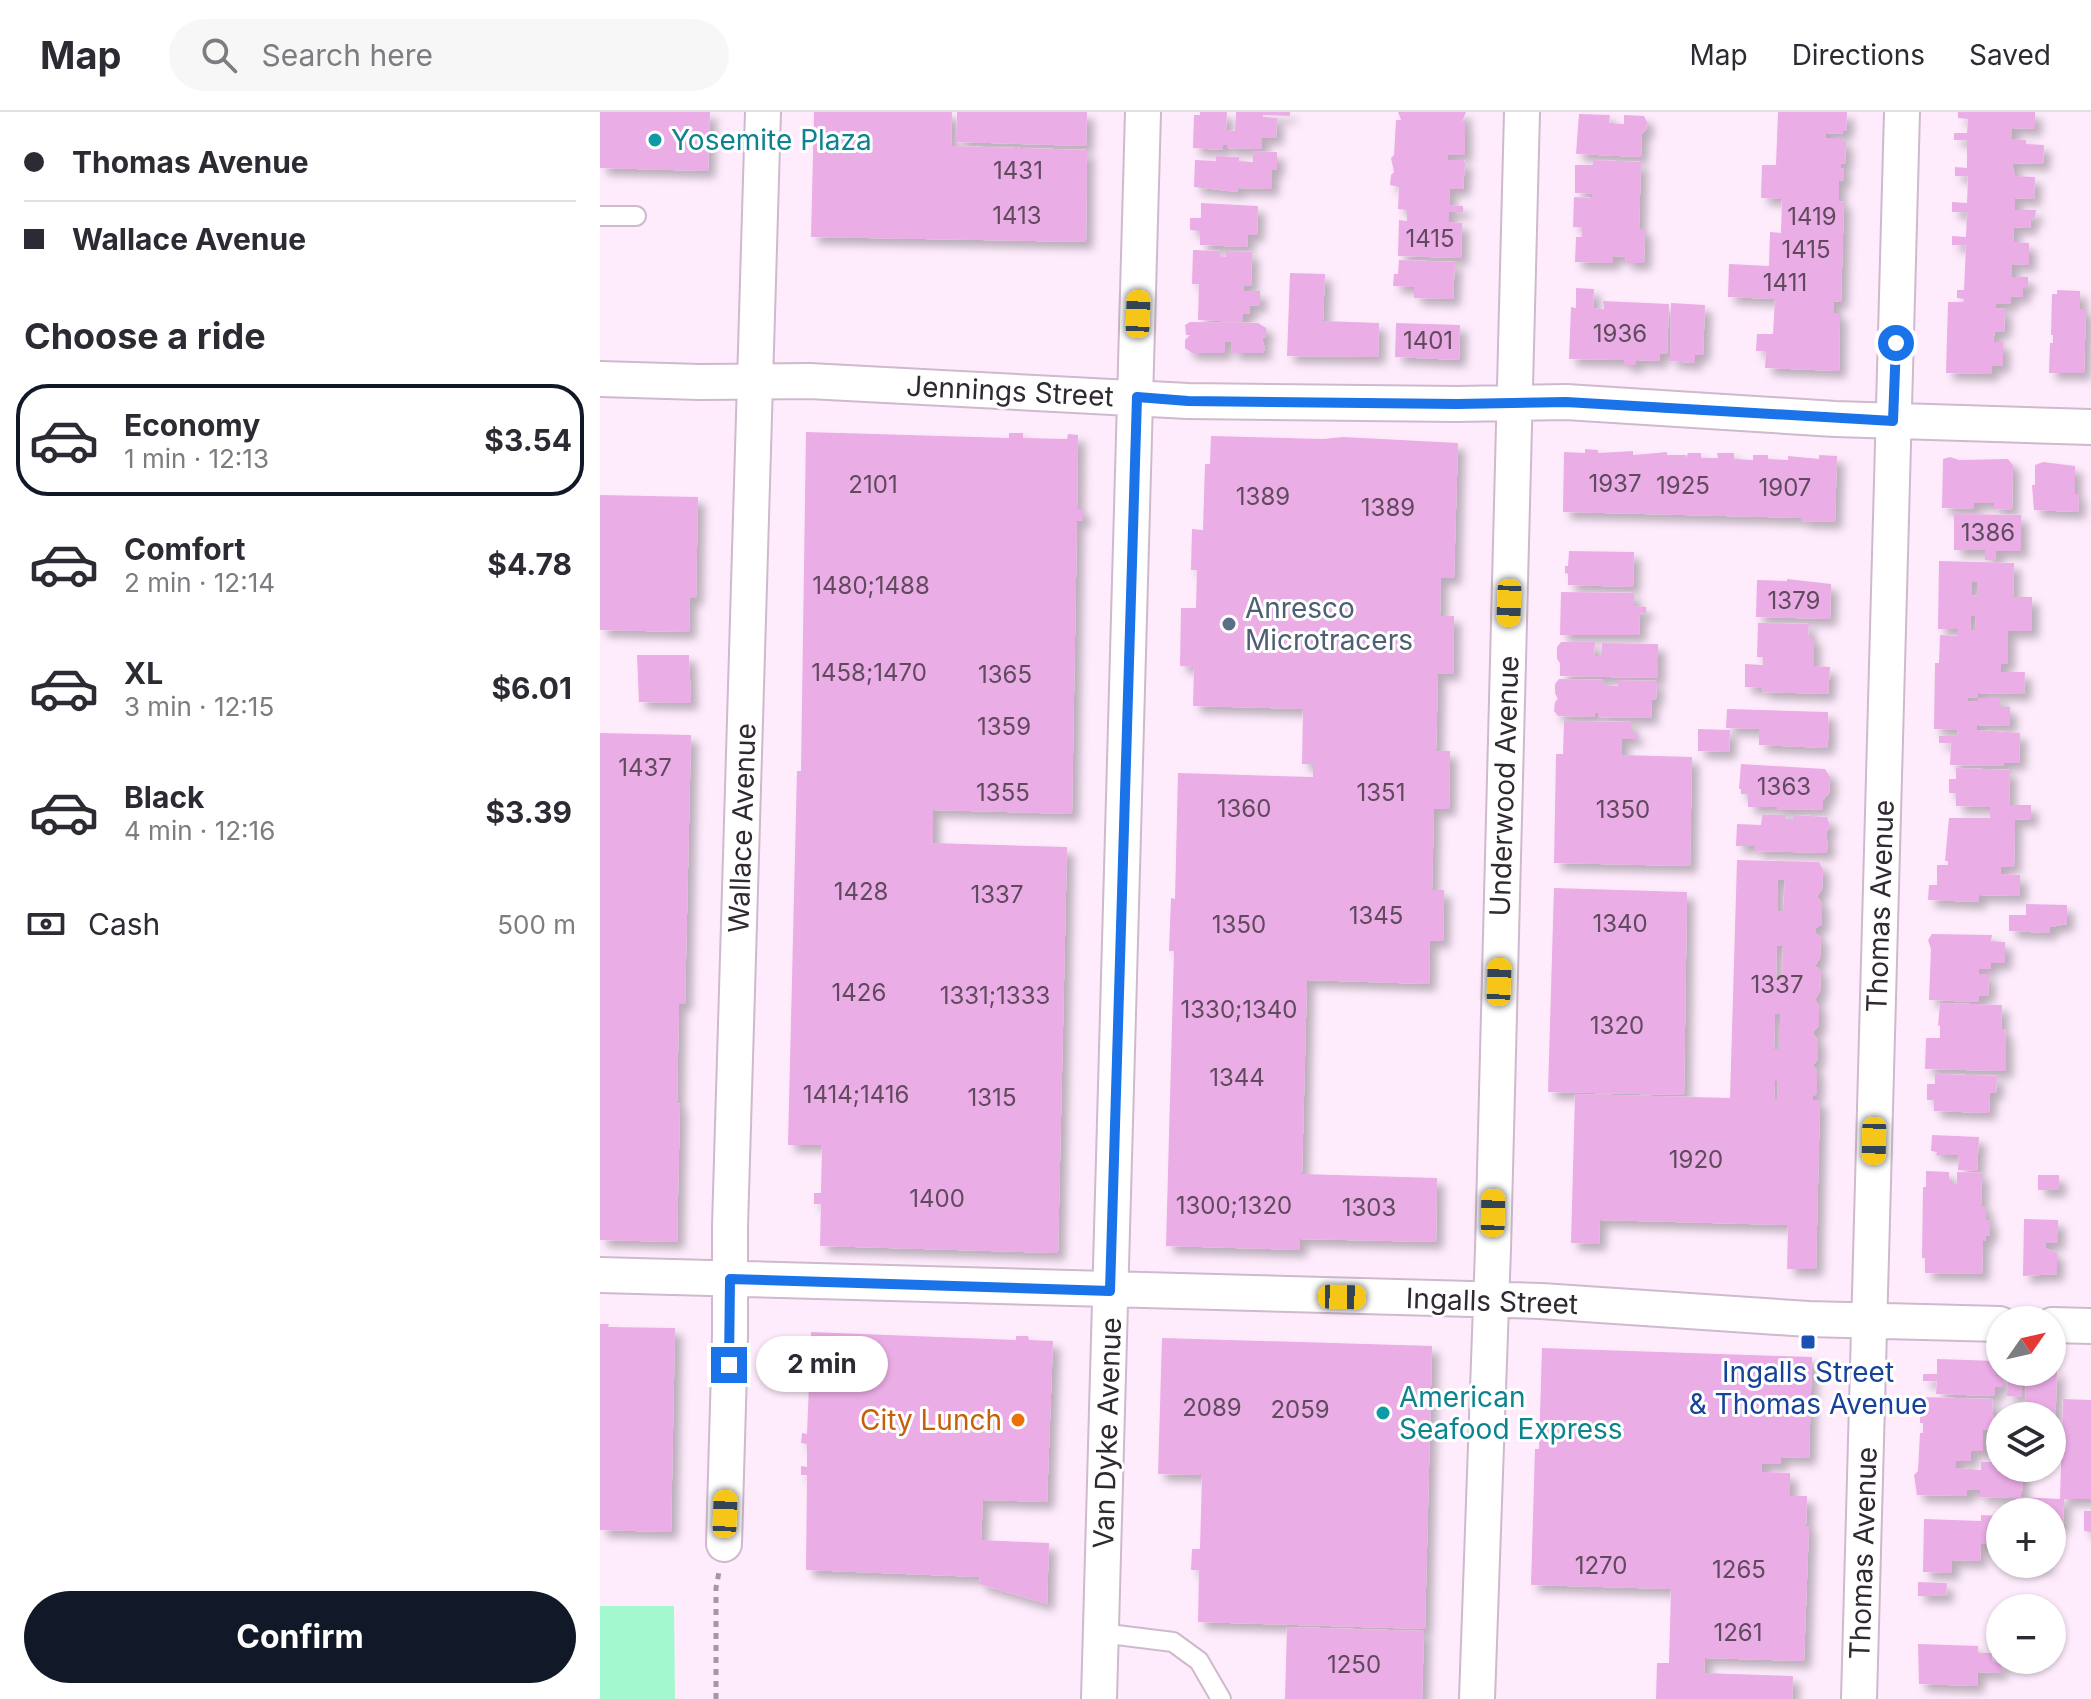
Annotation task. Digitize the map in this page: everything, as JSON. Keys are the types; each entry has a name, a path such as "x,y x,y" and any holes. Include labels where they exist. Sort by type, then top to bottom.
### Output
{"street":[{"name":"Wallace Avenue","path":"724,1544 763,112"},
{"name":"Van Dyke Avenue","path":"1099,1699 1143,112"},
{"name":"Underwood Avenue","path":"1477,1699 1491,1301 1522,112"},
{"name":"Thomas Avenue","path":"1859,1699 1902,112"},
{"name":"Jennings Street","path":"600,379 825,382 1188,401 1566,402 1893,421 2091,427"},
{"name":"Ingalls Street","path":"600,1275 1491,1301 1986,1324"},
{"path":"2066,1325 2091,1326"}],"lane":[{"path":"600,216 636,216"},
{"path":"1101,1633 1173,1642 1199,1661 1221,1699"}],"path":[{"path":"716,1699 716,1588 724,1544"}],"green space":[{"path":"600,1606 674,1606 675,1699 600,1699"}],"building":[{"name":"Yosemite Plaza","path":"600,112 710,112 708,171 600,168"},
{"path":"814,112 952,112 951,146 1087,150 1086,242 811,237"},
{"path":"957,112 1087,112 1086,146 956,142"},
{"path":"1200,112 1227,112 1226,130 1235,131 1236,112 1290,112 1290,116 1263,115 1277,118 1276,138 1262,138 1262,149 1227,148 1223,144 1223,150 1193,148 1194,115 1200,115"},
{"path":"1398,112 1466,112 1462,122 1465,122 1465,155 1448,155 1447,160 1464,160 1465,164 1463,189 1450,189 1449,205 1463,206 1463,212 1449,212 1449,222 1462,223 1461,258 1398,256 1399,220 1407,221 1407,210 1398,209 1399,187 1390,185 1394,172 1391,158 1394,155 1396,120 1401,120"},
{"path":"1778,112 1847,112 1846,131 1843,134 1826,133 1826,138 1842,138 1842,142 1846,142 1845,164 1841,163 1844,181 1839,180 1839,201 1844,202 1841,302 1834,301 1834,313 1840,313 1839,371 1765,368 1766,351 1756,351 1757,334 1773,334 1775,299 1728,297 1729,264 1769,266 1770,232 1781,233 1782,199 1761,198 1762,165 1776,165"},
{"path":"1958,112 2035,112 2035,129 2012,128 2012,139 2044,145 2043,164 2012,163 2015,176 2035,177 2034,199 2015,198 2015,210 2036,210 2030,228 2014,227 2013,242 2029,243 2029,265 2012,264 2012,277 2028,277 2028,287 2023,287 2023,297 2011,296 2011,304 1996,304 1996,308 2005,309 2004,332 1995,331 1993,342 2003,342 2003,366 1992,366 1992,374 1946,373 1948,302 1964,302 1964,299 1957,298 1957,290 1964,290 1966,245 1952,245 1952,236 1966,237 1967,212 1952,212 1952,202 1967,203 1968,176 1955,176 1955,167 1967,168 1967,140 1954,140 1954,133 1967,133 1968,119 1958,118"},
{"path":"1579,114 1610,115 1609,123 1624,124 1624,115 1644,116 1647,122 1642,134 1641,157 1576,154"},
{"path":"1253,151 1277,152 1277,170 1272,170 1272,189 1238,188 1237,192 1194,187 1195,160 1216,161 1216,156 1239,157 1239,161 1253,162"},
{"path":"1593,160 1641,162 1639,229 1645,229 1644,263 1625,263 1626,257 1613,256 1613,263 1575,262 1576,237 1582,237 1582,227 1573,227 1574,197 1592,198 1592,194 1575,193 1575,165 1593,165"},
{"path":"1201,203 1258,206 1257,235 1248,235 1247,247 1200,245 1200,231 1190,230 1190,218 1201,218"},
{"path":"1193,250 1220,251 1220,256 1226,257 1226,251 1252,252 1251,286 1244,286 1243,291 1260,291 1260,306 1250,305 1250,314 1243,314 1243,322 1198,320 1199,284 1192,284"},
{"path":"1399,260 1455,262 1453,299 1414,298 1414,287 1393,286"},
{"path":"1290,273 1325,274 1323,321 1379,323 1378,357 1287,356"},
{"path":"1576,288 1594,289 1593,308 1604,309 1603,301 1669,304 1667,354 1660,354 1660,361 1636,360 1636,365 1624,365 1624,360 1569,359 1571,307 1576,308"},
{"path":"2057,290 2080,291 2080,309 2086,309 2084,373 2049,373 2050,343 2053,343 2052,294 2057,294"},
{"path":"1671,303 1705,305 1703,355 1695,355 1695,363 1670,361"},
{"path":"1190,322 1258,323 1266,328 1266,338 1262,338 1265,349 1263,353 1231,353 1231,342 1225,342 1225,353 1192,353 1185,348 1185,340 1190,335 1186,335 1185,325"},
{"path":"1396,323 1460,325 1459,360 1395,357"},
{"path":"806,432 1009,438 1009,433 1023,433 1023,438 1067,439 1068,434 1078,435 1077,509 1083,509 1083,521 1077,520 1072,814 933,810 933,843 1067,847 1058,1253 820,1246 821,1204 814,1204 814,1193 821,1193 822,1145 788,1145 797,771 801,771"},
{"path":"1211,436 1343,437 1458,443 1454,578 1441,578 1440,616 1454,616 1453,674 1438,673 1436,751 1450,751 1449,809 1434,809 1432,890 1444,890 1443,941 1430,941 1429,984 1307,980 1302,1174 1437,1178 1436,1242 1300,1239 1300,1250 1166,1246 1174,951 1169,951 1171,898 1175,899 1178,773 1313,777 1313,764 1302,764 1303,709 1193,706 1194,667 1180,666 1181,608 1196,608 1197,570 1191,570 1192,529 1203,530 1205,464 1210,464"},
{"path":"1585,449 1598,450 1598,453 1633,451 1633,455 1667,452 1667,455 1686,455 1686,458 1688,453 1701,453 1701,458 1718,458 1717,453 1734,453 1734,459 1753,460 1753,455 1788,460 1788,456 1819,459 1819,455 1837,456 1835,522 1801,521 1801,518 1563,512 1564,452 1585,453"},
{"path":"1950,457 1959,460 2008,459 2013,465 2012,510 1994,509 1994,503 1974,503 1974,509 1942,508 1943,459"},
{"path":"2043,462 2075,466 2078,512 2034,510 2032,485 2035,485 2035,465"},
{"path":"600,495 698,497 696,598 690,598 689,632 600,630"},
{"path":"1954,514 2021,515 2021,551 1996,551 1996,560 1985,560 1985,550 1954,550"},
{"path":"1569,551 1634,552 1633,587 1568,585 1565,566 1568,566"},
{"path":"1939,561 2014,563 2013,597 2032,597 2032,631 2008,631 2008,664 2001,664 2001,672 2025,672 2024,694 1978,693 1978,698 2000,698 2000,707 2010,707 2010,726 1977,725 1977,730 2020,733 2019,763 2004,763 2004,766 1950,765 1951,743 1939,743 1939,736 1957,736 1958,730 1934,729 1935,663 1939,663 1940,635 1958,636 1958,629 1938,629","holes":["1972,582 1977,582 1977,596 1972,595","1971,616 1976,616 1975,630 1970,630"]},
{"path":"1787,579 1831,584 1830,619 1756,617 1757,580"},
{"path":"1561,592 1634,593 1634,606 1646,607 1646,614 1640,613 1639,635 1560,635"},
{"path":"1758,623 1809,624 1808,637 1814,637 1814,666 1830,667 1828,694 1762,692 1763,688 1745,687 1745,664 1763,665 1763,657 1757,657"},
{"path":"1561,642 1595,642 1594,656 1601,656 1602,643 1658,644 1658,678 1560,676 1557,647"},
{"path":"637,655 689,655 691,703 639,702"},
{"path":"1559,679 1604,680 1604,685 1618,686 1618,680 1657,681 1651,718 1598,717 1598,713 1594,712 1595,717 1558,716 1554,711 1558,699 1555,684"},
{"path":"1727,709 1828,712 1827,748 1759,745 1759,729 1726,728"},
{"path":"1564,721 1631,722 1631,733 1637,733 1637,739 1622,739 1622,755 1692,757 1690,866 1554,863 1556,754 1563,754"},
{"path":"1698,729 1730,730 1729,752 1698,751"},
{"path":"600,733 691,735 685,1004 679,1004 677,1242 600,1240"},
{"path":"1741,764 1825,769 1830,777 1829,793 1823,800 1823,809 1748,807 1748,794 1741,794 1739,789"},
{"path":"1956,768 2010,770 2009,805 2031,805 2031,820 2015,819 2014,867 2001,867 2001,874 2020,875 2020,896 1979,895 1979,902 1928,900 1929,885 1937,885 1937,865 1948,865 1945,861 1949,818 1990,818 1990,807 1956,806 1956,793 1949,793 1949,779 1956,779"},
{"path":"1762,815 1785,815 1785,819 1793,819 1793,815 1827,817 1830,826 1826,833 1826,853 1755,851 1756,846 1736,846 1737,824 1761,825"},
{"path":"1737,860 1819,862 1823,870 1822,889 1817,896 1822,904 1822,924 1816,928 1821,938 1820,958 1815,966 1821,971 1820,991 1815,1000 1819,1006 1819,1026 1814,1031 1818,1039 1818,1059 1813,1065 1817,1071 1817,1093 1813,1100 1820,1100 1816,1269 1787,1269 1788,1225 1600,1220 1599,1244 1571,1243 1575,1094 1730,1098","holes":["1778,880 1785,880 1783,911 1778,911","1777,946 1783,946 1782,979 1776,979","1775,1014 1780,1014 1780,1049 1774,1049","1775,1081 1778,1081 1777,1099 1774,1099"]},
{"path":"1554,888 1687,892 1684,1095 1548,1092"},
{"path":"2026,904 2067,905 2067,924 2050,927 2050,933 2009,931 2009,915 2026,915"},
{"path":"1932,934 1992,935 1991,941 2005,942 2005,963 1991,963 1991,969 1979,969 1979,974 1989,974 1988,996 1979,996 1979,1002 1929,1000 1931,949 1928,940"},
{"path":"1940,1003 2002,1005 2001,1029 2005,1030 2006,1071 1925,1069 1926,1038 1940,1038"},
{"path":"1935,1074 1997,1076 1996,1093 1990,1093 1989,1113 1934,1111 1934,1100 1927,1100 1927,1084 1935,1084"},
{"path":"1932,1135 1979,1137 1977,1171 1958,1170 1959,1155 1936,1155 1937,1152 1931,1151"},
{"path":"1926,1171 1949,1172 1952,1184 1957,1184 1957,1172 1982,1173 1981,1206 1986,1206 1990,1236 1986,1235 1986,1241 1983,1241 1982,1274 1925,1273 1925,1258 1922,1258"},
{"path":"2038,1175 2059,1175 2059,1190 2038,1190"},
{"path":"2024,1219 2058,1220 2058,1243 2046,1243 2046,1248 2057,1253 2057,1274 2023,1276"},
{"path":"600,1324 609,1324 608,1327 675,1328 671,1532 600,1530"},
{"path":"811,1332 1016,1340 1016,1336 1028,1336 1029,1340 1053,1341 1047,1502 983,1500 981,1540 1049,1543 1047,1604 979,1584 980,1577 806,1570 807,1475 801,1475 801,1466 807,1467 807,1444 801,1443 802,1433 807,1434"},
{"path":"1162,1338 1432,1346 1425,1629 1198,1622 1199,1570 1191,1570 1192,1549 1200,1549 1202,1475 1158,1474"},
{"path":"1542,1348 1812,1357 1809,1458 1781,1457 1781,1464 1762,1464 1762,1472 1790,1473 1790,1496 1807,1496 1806,1526 1809,1526 1804,1661 1705,1658 1704,1673 1793,1676 1792,1699 1656,1699 1657,1663 1669,1663 1671,1589 1531,1585"},
{"path":"1937,1359 1986,1361 1986,1386 2003,1387 1995,1387 1995,1396 1936,1394 1937,1381 1923,1381 1923,1374 1937,1374"},
{"path":"2007,1386 2022,1386 2022,1397 2007,1396"},
{"path":"2026,1386 2056,1386 2056,1402 2025,1402"},
{"path":"1920,1397 1992,1399 1992,1402 1986,1402 1983,1451 1971,1451 1971,1461 1956,1461 1956,1468 1981,1470 1981,1462 1986,1462 1986,1482 2022,1482 2020,1497 2040,1498 1980,1497 1980,1490 1967,1490 1967,1496 1917,1495 1914,1475 1918,1471 1920,1433 1923,1433 1923,1423 1920,1423"},
{"path":"2063,1399 2091,1400 2091,1499 2060,1498 2061,1482 2066,1482 2066,1402"},
{"path":"2084,1511 2091,1511 2091,1532 2084,1531"},
{"path":"1981,1515 1986,1515 1986,1543 1981,1543 1980,1561 1952,1560 1952,1573 1923,1572 1924,1519 1981,1521"},
{"path":"1918,1582 1947,1583 1946,1596 1918,1596"},
{"path":"1287,1627 1424,1631 1422,1699 1285,1699"},
{"path":"1918,1644 1978,1646 1978,1653 1986,1653 1986,1672 1978,1672 1977,1686 1919,1684"}],"place":[{"name":"Yosemite Plaza","path":"655,140"},
{"name":"Anresco Microtracers","path":"1229,624"},
{"name":"Ingalls Street & Thomas Avenue","path":"1808,1342"},
{"name":"American Seafood Express","path":"1383,1413"},
{"name":"City Lunch","path":"1018,1420"}],"route":[{"path":"729,1365 730,1279 1110,1291 1137,397 1188,401 1566,402 1893,421 1896,343"}]}
